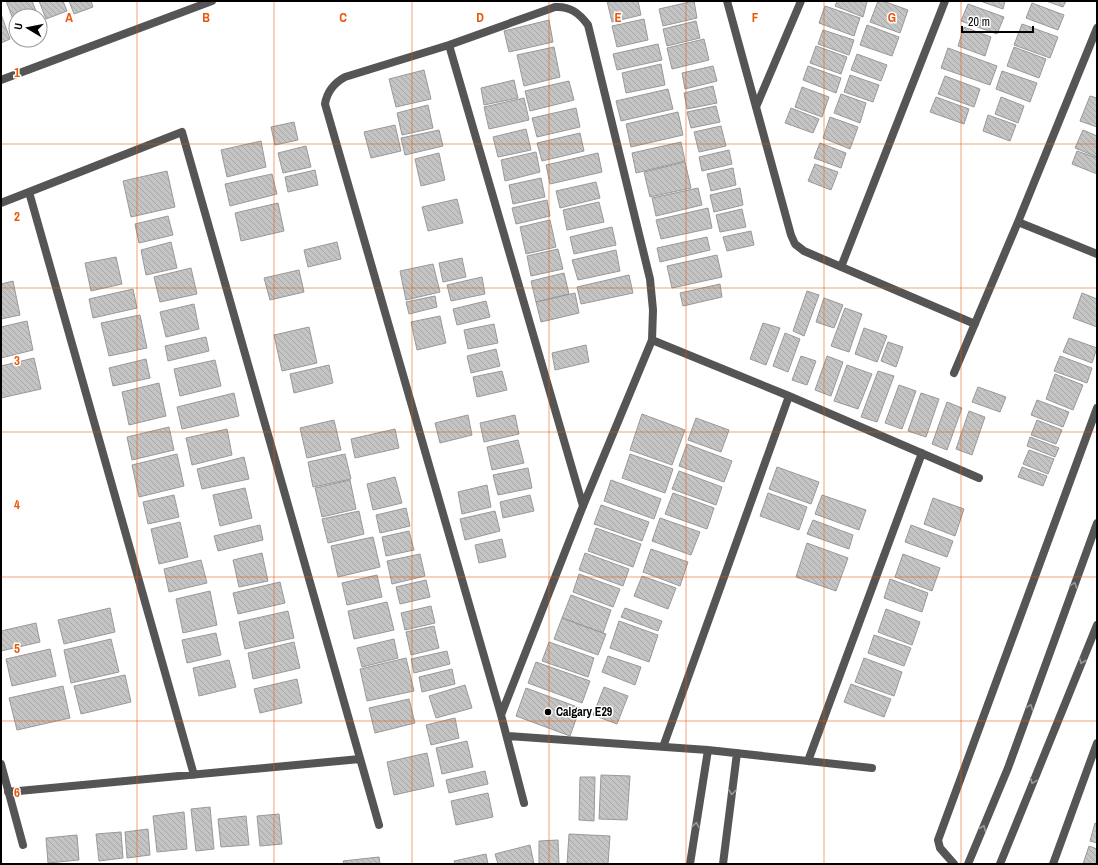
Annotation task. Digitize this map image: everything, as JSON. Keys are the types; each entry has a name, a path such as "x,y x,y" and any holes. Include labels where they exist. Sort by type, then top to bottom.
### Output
{"street":[{"path":"1,80 212,1"},
{"path":"727,1 791,235 795,244 804,251 975,324"},
{"path":"756,107 802,1"},
{"path":"842,267 945,1"},
{"path":"501,715 583,506 652,340 653,310 650,279 588,25 580,15 563,6 555,7 449,45 345,77 336,82 326,96 325,104 507,736 524,803"},
{"path":"954,374 1097,28"},
{"path":"449,45 583,506"},
{"path":"1,203 182,132 379,825"},
{"path":"29,192 194,775"},
{"path":"1018,222 1097,254"},
{"path":"652,340 980,478"},
{"path":"663,747 788,396"},
{"path":"954,864 940,848 938,840 1097,408"},
{"path":"808,761 922,453"},
{"path":"968,864 1008,768 1096,526"},
{"path":"1000,864 1097,625"},
{"path":"507,736 708,750 872,768"},
{"path":"1053,864 1097,743"},
{"path":"690,864 708,750"},
{"path":"723,864 737,753"},
{"path":"8,792 360,760"},
{"path":"1,764 23,845"}],"building":[{"path":"6,1 32,1 35,8 9,8"},
{"path":"39,1 63,1 67,11 48,18 48,8 42,8"},
{"path":"69,1 91,1 93,7 74,14"},
{"path":"607,1 638,1 641,15 612,22"},
{"path":"694,1 697,18 663,26 659,9"},
{"path":"837,1 867,2 863,17 835,6"},
{"path":"878,1 883,1 908,10 900,33 870,22"},
{"path":"980,1 1005,1 1003,9"},
{"path":"1046,1 1066,1 1063,7"},
{"path":"1032,3 1064,15 1058,30 1026,18"},
{"path":"968,4 1004,17 997,34 961,21"},
{"path":"825,6 860,18 854,36 819,23"},
{"path":"1,14 8,33 8,40 1,43"},
{"path":"644,19 648,40 617,47 612,26"},
{"path":"549,20 553,42 509,52 504,31"},
{"path":"696,21 700,38 667,46 663,29"},
{"path":"1022,24 1058,37 1050,58 1014,45"},
{"path":"867,25 899,37 892,56 860,45"},
{"path":"964,27 991,37 985,56 958,46"},
{"path":"823,30 854,40 849,55 818,44"},
{"path":"704,39 709,60 672,69 667,48"},
{"path":"658,44 662,60 617,70 613,54"},
{"path":"816,46 847,57 841,74 810,63"},
{"path":"554,47 560,77 524,86 517,55"},
{"path":"1014,47 1046,59 1039,78 1007,66"},
{"path":"948,48 997,66 990,85 941,68"},
{"path":"857,54 887,65 881,81 851,70"},
{"path":"661,64 665,85 626,93 622,73"},
{"path":"713,66 717,81 685,89 682,73"},
{"path":"808,66 841,78 836,93 803,80"},
{"path":"424,70 431,99 396,107 389,79"},
{"path":"1002,71 1037,83 1030,102 996,89"},
{"path":"850,75 879,85 873,102 844,92"},
{"path":"945,76 980,89 974,107 938,94"},
{"path":"514,80 518,98 484,105 481,88"},
{"path":"569,81 574,100 530,111 525,91"},
{"path":"713,86 717,103 687,109 684,93"},
{"path":"802,87 829,97 822,117 795,107"},
{"path":"668,89 673,109 621,121 616,101"},
{"path":"841,94 866,103 860,123 834,113"},
{"path":"1090,96 1097,98 1097,127 1080,121"},
{"path":"936,97 969,109 964,124 930,112"},
{"path":"1001,97 1024,106 1018,123 995,114"},
{"path":"524,98 529,120 489,129 484,107"},
{"path":"428,105 433,128 402,135 397,113"},
{"path":"716,106 720,122 691,128 687,112"},
{"path":"576,108 580,127 537,137 532,118"},
{"path":"791,108 819,119 813,133 785,123"},
{"path":"678,112 683,135 631,147 626,124"},
{"path":"988,115 1016,125 1010,141 983,131"},
{"path":"830,117 858,127 850,149 823,138"},
{"path":"294,122 298,140 275,145 271,127"},
{"path":"395,125 401,151 371,158 364,132"},
{"path":"721,126 726,146 699,152 694,132"},
{"path":"526,129 531,150 498,157 493,137"},
{"path":"439,130 443,146 405,155 401,138"},
{"path":"1083,130 1097,136 1097,157 1075,148"},
{"path":"580,133 584,151 542,161 537,143"},
{"path":"261,141 266,167 227,177 221,150"},
{"path":"681,142 685,161 636,173 632,153"},
{"path":"820,143 846,153 841,168 814,158"},
{"path":"306,146 311,167 283,173 278,153"},
{"path":"729,150 732,164 702,171 699,157"},
{"path":"1077,151 1097,158 1097,174 1072,164"},
{"path":"536,152 540,172 505,181 501,160"},
{"path":"439,153 445,180 421,186 415,159"},
{"path":"598,153 602,172 550,184 546,165"},
{"path":"685,162 691,188 650,197 644,172"},
{"path":"815,164 838,172 831,190 808,181"},
{"path":"733,168 736,185 711,191 707,174"},
{"path":"315,170 318,185 288,192 285,177"},
{"path":"167,171 175,207 131,217 123,181"},
{"path":"272,174 277,194 230,206 225,184"},
{"path":"541,178 545,197 513,204 509,185"},
{"path":"596,182 600,198 560,208 556,191"},
{"path":"698,188 702,205 656,216 652,198"},
{"path":"740,188 743,205 714,212 710,195"},
{"path":"457,199 463,223 428,231 422,207"},
{"path":"547,200 550,216 516,224 512,208"},
{"path":"599,202 604,222 567,230 563,210"},
{"path":"278,203 284,231 241,241 235,213"},
{"path":"708,208 712,228 661,239 656,220"},
{"path":"742,209 746,227 720,232 716,215"},
{"path":"168,216 173,235 139,243 135,224"},
{"path":"550,220 556,247 526,254 520,227"},
{"path":"612,227 616,245 574,254 570,237"},
{"path":"751,231 754,245 727,251 723,237"},
{"path":"707,237 710,250 660,262 657,248"},
{"path":"171,242 177,268 146,275 141,250"},
{"path":"337,242 341,259 308,267 304,250"},
{"path":"558,249 563,269 531,276 527,256"},
{"path":"616,250 620,271 578,280 572,260"},
{"path":"717,255 722,277 672,288 667,266"},
{"path":"116,257 122,284 91,291 85,263"},
{"path":"462,258 466,277 443,282 439,263"},
{"path":"433,264 440,292 406,300 400,271"},
{"path":"191,268 197,294 160,302 154,277"},
{"path":"299,270 304,292 270,300 264,278"},
{"path":"564,273 569,294 536,302 531,281"},
{"path":"629,275 633,293 581,304 577,287"},
{"path":"482,277 485,294 451,301 447,285"},
{"path":"13,281 20,315 1,319 1,284"},
{"path":"720,284 722,297 683,306 680,293"},
{"path":"133,289 137,308 93,318 89,299"},
{"path":"807,291 819,295 804,336 793,331"},
{"path":"575,293 579,313 541,322 536,302"},
{"path":"1082,293 1097,299 1097,327 1073,318"},
{"path":"435,296 437,307 409,314 406,302"},
{"path":"824,298 843,305 834,328 816,322"},
{"path":"486,301 490,317 457,325 453,309"},
{"path":"194,304 199,329 166,337 160,312"},
{"path":"845,308 862,314 849,352 831,346"},
{"path":"140,315 147,348 109,356 101,323"},
{"path":"440,316 446,343 417,350 411,322"},
{"path":"27,321 33,350 1,358 1,327"},
{"path":"763,323 780,328 766,365 750,359"},
{"path":"494,324 498,343 468,349 464,330"},
{"path":"309,327 317,363 282,371 274,335"},
{"path":"864,328 887,336 877,362 855,354"},
{"path":"785,333 800,339 788,372 773,366"},
{"path":"206,337 209,351 168,361 165,346"},
{"path":"1069,338 1097,348 1092,363 1063,352"},
{"path":"888,342 903,347 896,367 881,361"},
{"path":"586,345 589,362 555,370 552,353"},
{"path":"496,349 500,366 471,373 467,356"},
{"path":"801,356 816,361 807,385 792,380"},
{"path":"827,356 843,362 831,396 815,390"},
{"path":"1060,356 1092,368 1087,383 1054,371"},
{"path":"34,358 41,389 1,398 1,366"},
{"path":"146,359 150,378 113,386 109,368"},
{"path":"215,360 221,386 180,396 174,369"},
{"path":"329,365 333,383 294,393 290,374"},
{"path":"847,365 872,374 858,409 834,401"},
{"path":"502,371 507,390 477,397 473,377"},
{"path":"878,371 894,376 877,422 861,417"},
{"path":"1055,374 1083,385 1073,410 1046,399"},
{"path":"159,383 166,416 129,425 122,392"},
{"path":"899,385 916,391 902,429 885,423"},
{"path":"978,387 1006,397 1000,412 972,402"},
{"path":"234,393 239,416 182,429 177,407"},
{"path":"921,393 939,399 926,437 908,431"},
{"path":"1037,400 1069,412 1063,427 1031,415"},
{"path":"947,402 962,408 947,450 932,444"},
{"path":"969,411 985,417 972,455 956,449"},
{"path":"642,414 685,430 672,465 630,450"},
{"path":"468,415 472,435 440,443 435,423"},
{"path":"515,415 519,434 484,442 480,423"},
{"path":"696,418 729,430 721,452 688,440"},
{"path":"334,420 341,450 307,458 300,428"},
{"path":"1037,420 1062,430 1056,444 1031,435"},
{"path":"169,427 174,450 132,460 127,437"},
{"path":"227,429 232,455 192,465 186,438"},
{"path":"395,429 399,448 355,458 351,439"},
{"path":"1030,437 1059,448 1055,457 1027,446"},
{"path":"518,440 524,463 492,470 487,447"},
{"path":"687,444 732,461 724,482 679,466"},
{"path":"1029,450 1054,459 1048,474 1023,464"},
{"path":"177,454 184,486 139,497 132,465"},
{"path":"345,454 351,479 313,487 308,462"},
{"path":"630,454 673,469 665,493 622,478"},
{"path":"244,457 249,479 202,489 197,469"},
{"path":"777,467 819,482 811,504 769,489"},
{"path":"1022,467 1047,476 1043,486 1018,477"},
{"path":"528,468 532,488 498,495 493,475"},
{"path":"679,471 722,487 716,505 672,489"},
{"path":"395,477 402,503 373,510 367,484"},
{"path":"350,480 356,509 322,517 315,488"},
{"path":"611,480 661,499 654,519 604,501"},
{"path":"487,485 491,507 462,514 458,492"},
{"path":"245,488 252,518 220,526 213,495"},
{"path":"673,493 714,508 707,529 665,514"},
{"path":"768,493 807,507 799,530 760,516"},
{"path":"174,495 179,517 148,524 143,502"},
{"path":"530,495 534,511 503,518 500,502"},
{"path":"822,495 866,510 859,530 815,514"},
{"path":"933,498 964,509 955,536 924,524"},
{"path":"601,505 649,522 642,541 594,524"},
{"path":"406,508 410,526 380,533 376,515"},
{"path":"359,511 364,534 328,543 322,519"},
{"path":"495,511 500,531 465,540 460,519"},
{"path":"660,518 700,532 691,555 652,541"},
{"path":"813,520 853,535 849,549 807,534"},
{"path":"180,522 188,557 159,564 151,529"},
{"path":"260,525 263,540 218,551 214,536"},
{"path":"911,525 953,541 947,557 905,542"},
{"path":"596,528 641,544 633,567 588,551"},
{"path":"409,531 414,550 386,556 382,537"},
{"path":"373,537 380,567 338,577 331,546"},
{"path":"502,539 506,557 479,563 475,545"},
{"path":"807,543 848,558 836,591 796,577"},
{"path":"651,549 688,562 680,586 643,572"},
{"path":"262,553 268,581 239,587 233,560"},
{"path":"585,553 629,569 623,586 579,570"},
{"path":"420,554 425,576 392,584 387,561"},
{"path":"903,554 940,568 932,591 895,577"},
{"path":"201,560 207,583 169,592 164,569"},
{"path":"579,574 620,589 613,607 573,592"},
{"path":"377,575 382,597 347,605 342,583"},
{"path":"642,576 676,588 668,609 634,596"},
{"path":"890,579 928,593 922,612 884,598"},
{"path":"426,580 430,597 400,604 396,587"},
{"path":"280,582 285,603 238,614 233,593"},
{"path":"210,591 217,625 183,633 176,599"},
{"path":"571,595 611,610 603,633 562,618"},
{"path":"387,602 394,630 354,639 348,611"},
{"path":"431,606 435,623 405,630 401,613"},
{"path":"110,608 115,632 64,644 58,620"},
{"path":"625,608 662,621 658,631 621,617"},
{"path":"886,609 920,622 912,645 878,632"},
{"path":"288,611 294,638 245,649 239,622"},
{"path":"562,618 606,634 598,655 554,639"},
{"path":"619,621 658,635 649,662 610,648"},
{"path":"36,623 40,642 1,651 1,631"},
{"path":"434,626 439,648 411,655 406,632"},
{"path":"216,633 221,655 187,663 182,640"},
{"path":"874,635 911,648 904,666 868,653"},
{"path":"111,639 119,672 71,683 64,650"},
{"path":"394,639 398,658 362,667 357,648"},
{"path":"294,642 300,668 253,679 248,653"},
{"path":"549,642 594,658 588,677 542,661"},
{"path":"50,649 56,676 12,686 6,659"},
{"path":"447,651 450,664 414,673 411,659"},
{"path":"608,656 641,667 635,685 602,672"},
{"path":"406,658 414,691 367,701 360,669"},
{"path":"864,658 902,672 894,696 855,682"},
{"path":"229,660 236,687 199,696 193,668"},
{"path":"536,662 590,681 582,703 528,683"},
{"path":"452,669 455,684 422,692 419,677"},
{"path":"125,675 131,702 81,714 74,686"},
{"path":"297,679 302,703 260,713 254,689"},
{"path":"851,684 891,699 884,717 844,702"},
{"path":"465,685 472,708 436,718 429,696"},
{"path":"63,686 70,718 17,730 9,698"},
{"path":"604,687 628,696 617,724 593,715"},
{"name":"Calgary E29","path":"526,688 580,708 570,736 516,716"},
{"path":"409,699 415,723 375,733 369,708"},
{"path":"455,718 459,738 431,745 426,725"},
{"path":"467,741 473,767 442,774 436,748"},
{"path":"427,753 434,786 394,795 387,762"},
{"path":"485,771 488,784 449,793 446,780"},
{"path":"601,775 630,776 627,820 599,819"},
{"path":"580,777 595,777 594,821 579,820"},
{"path":"488,793 493,817 456,825 451,801"},
{"path":"210,807 214,849 196,851 191,809"},
{"path":"184,812 187,849 157,852 153,816"},
{"path":"279,814 282,844 260,846 257,816"},
{"path":"246,816 249,845 221,847 218,819"},
{"path":"1095,823 1097,824 1097,843 1090,841"},
{"path":"148,829 150,855 127,858 125,832"},
{"path":"121,832 123,858 99,861 96,834"},
{"path":"569,834 610,836 608,864 567,864"},
{"path":"77,835 79,860 48,863 46,838"},
{"path":"558,840 559,864 539,864 539,841"},
{"path":"530,845 534,864 498,864 495,854"},
{"path":"1089,846 1097,849 1097,864 1083,864"},
{"path":"486,854 488,864 455,864 454,861"},
{"path":"379,857 380,864 344,864 343,861"}],"place":[{"name":"Calgary E29","path":"548,712"}]}
